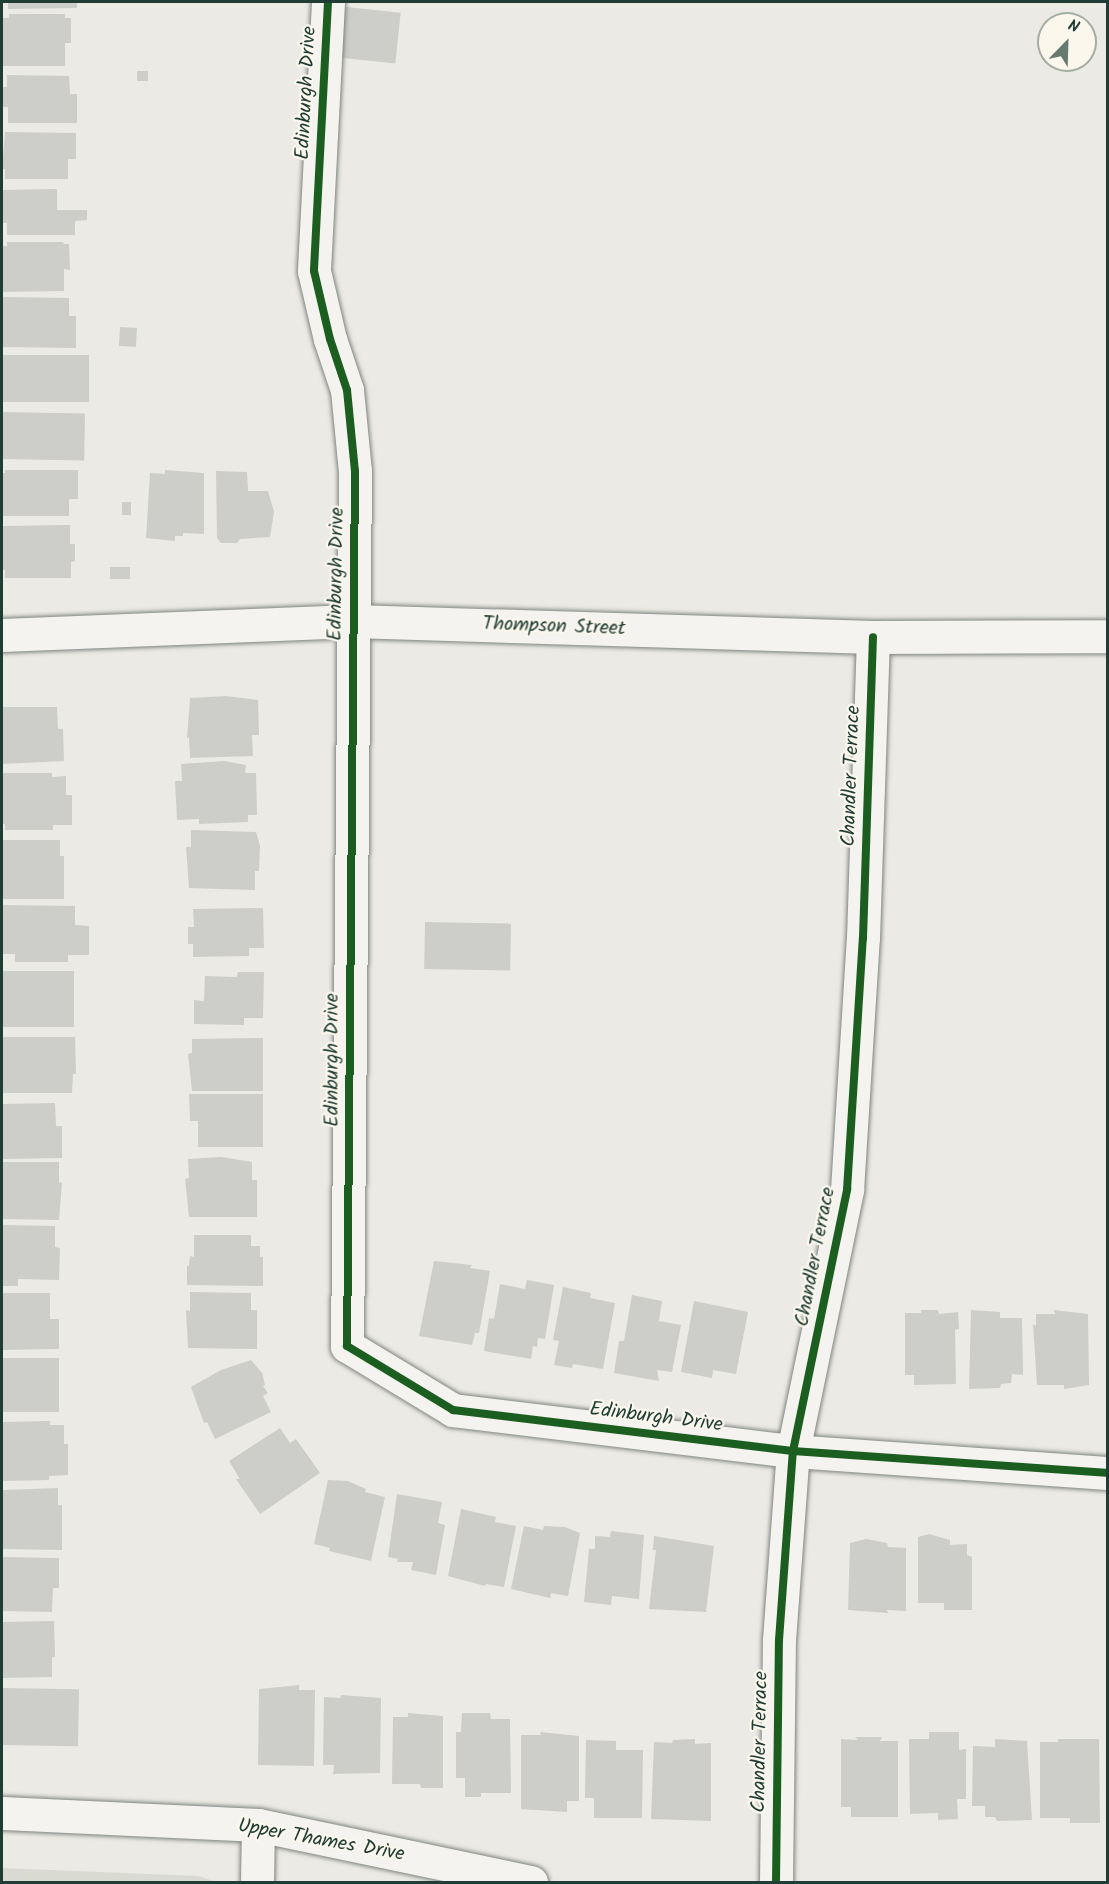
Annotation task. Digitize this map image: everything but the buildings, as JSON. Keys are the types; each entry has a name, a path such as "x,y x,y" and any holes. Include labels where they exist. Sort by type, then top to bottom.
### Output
{"street":[{"name":"Edinburgh Drive","path":"328,2 314,271 330,339 347,390 355,471 347,1346 453,1410 794,1451 1106,1473"},
{"name":"Thompson Street","path":"2,635 352,621 873,637 1107,636"},
{"name":"Chandler Terrace","path":"776,1882 779,1640 794,1451 848,1190 863,938 873,637"},
{"name":"Upper Thames Drive","path":"2,1813 258,1825 531,1882"},
{"path":"257,1882 258,1825"}],"shaded area":[{"path":"2,1868 198,1876 217,1882 2,1882"}],"cycle path":[{"path":"328,2 314,271 330,339 347,390 355,471 347,1346 453,1410 793,1451 1108,1473"},
{"path":"776,1882 779,1640 793,1451 847,1190 863,938 873,637"}]}
